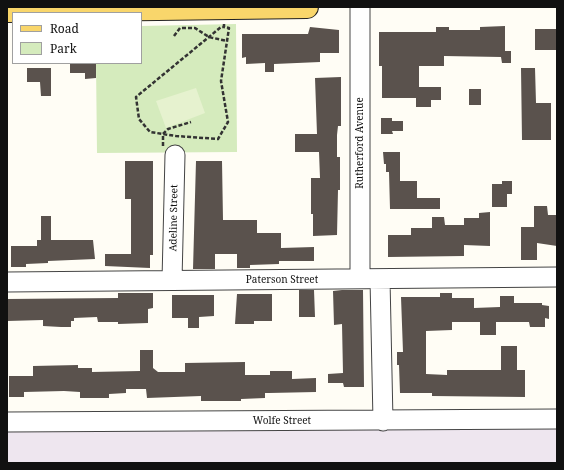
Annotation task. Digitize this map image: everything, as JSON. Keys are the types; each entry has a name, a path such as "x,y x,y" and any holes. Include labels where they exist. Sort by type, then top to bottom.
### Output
{"main road":[{"path":"7,11 307,7"}],"street":[{"name":"Rutherford Avenue","path":"360,7 360,279"},
{"name":"Adeline Street","path":"169,152 172,280"},
{"name":"Paterson Street","path":"7,282 557,277"},
{"path":"380,279 382,421"},
{"name":"Wolfe Street","path":"7,422 557,419"}],"path":[{"path":"224,22 224,27"},
{"path":"221,27 224,27 228,28 220,81 228,122 218,139 150,132 139,119 136,97 221,27"},
{"path":"174,36 180,28 195,28 209,37 227,40"},
{"path":"163,134 168,129 191,122"},
{"path":"163,134 169,152"}],"shaded area":[{"path":"557,428 557,463 7,463 7,431"}],"green space":[{"path":"236,24 237,152 97,153 96,64 142,64 142,26"},
{"path":"196,88 205,113 166,128 156,101"}],"building":[{"path":"505,26 505,51 511,51 511,63 502,63 501,57 444,56 444,66 419,66 419,87 441,87 441,100 431,100 431,107 416,107 416,98 382,98 382,66 379,66 379,32 436,32 436,27 449,27 449,30 480,30 480,27"},
{"path":"310,27 339,30 339,53 320,53 320,62 274,64 274,72 265,72 265,63 246,64 246,57 242,58 242,34 308,34"},
{"path":"535,29 557,29 557,50 535,50"},
{"path":"70,64 96,64 96,78 85,79 85,73 70,73"},
{"path":"27,68 51,68 51,96 41,96 40,82 27,82"},
{"path":"521,68 535,68 536,103 551,103 551,140 522,140"},
{"path":"341,77 341,126 338,126 337,135 337,157 340,157 340,190 338,190 337,235 313,236 313,214 311,214 311,178 320,178 319,152 295,152 295,134 317,134 315,78"},
{"path":"469,89 481,89 481,105 469,105"},
{"path":"381,118 392,118 392,121 403,121 403,131 392,131 393,134 381,134"},
{"path":"383,152 400,152 400,181 417,181 417,198 440,198 440,209 390,209 389,172 386,172"},
{"path":"125,161 153,161 153,255 150,255 150,268 105,266 105,254 131,254 131,199 125,199"},
{"path":"196,161 222,161 223,220 257,220 257,233 281,233 281,248 314,247 314,261 279,261 279,264 250,265 250,268 237,268 237,254 215,254 215,269 193,269"},
{"path":"502,181 512,181 512,194 507,194 507,207 492,207 492,184 502,184"},
{"path":"534,206 547,206 548,215 557,215 557,246 537,243 537,260 521,260 521,227 534,227"},
{"path":"490,212 490,246 464,245 464,256 388,257 388,235 411,235 411,228 432,228 432,217 444,217 445,225 464,225 464,218 479,218 479,213"},
{"path":"41,216 51,216 51,240 93,240 95,259 48,261 48,263 26,264 26,267 11,267 11,246 37,246 37,240 41,240"},
{"path":"299,290 314,290 315,317 299,317"},
{"path":"363,290 364,387 344,387 343,383 328,383 328,374 343,373 342,324 334,325 333,291"},
{"path":"118,293 153,293 153,308 148,309 148,323 118,324 118,322 98,322 97,317 74,318 74,321 71,321 71,327 43,326 43,320 7,321 7,299 118,298"},
{"path":"440,293 452,293 452,298 474,298 474,308 500,307 500,296 514,296 514,303 542,303 542,305 549,306 549,319 545,318 545,327 530,327 529,322 496,322 496,335 480,335 480,322 452,322 452,330 426,331 426,374 447,375 447,370 501,370 501,346 517,346 517,370 525,370 525,397 432,396 432,393 400,393 397,352 403,352 401,297 440,297"},
{"path":"237,294 272,294 272,321 254,321 254,324 235,324"},
{"path":"172,295 214,295 214,316 199,317 199,328 188,328 188,318 172,318"},
{"path":"140,350 153,350 153,368 158,372 185,372 185,363 245,362 245,375 270,375 270,371 292,371 292,379 316,378 316,392 265,393 265,398 241,399 241,401 201,401 201,396 147,398 146,389 126,389 126,393 109,394 109,398 80,398 80,392 64,391 24,392 24,397 9,397 9,376 33,376 33,366 78,365 78,368 92,368 92,372 140,371"}]}
